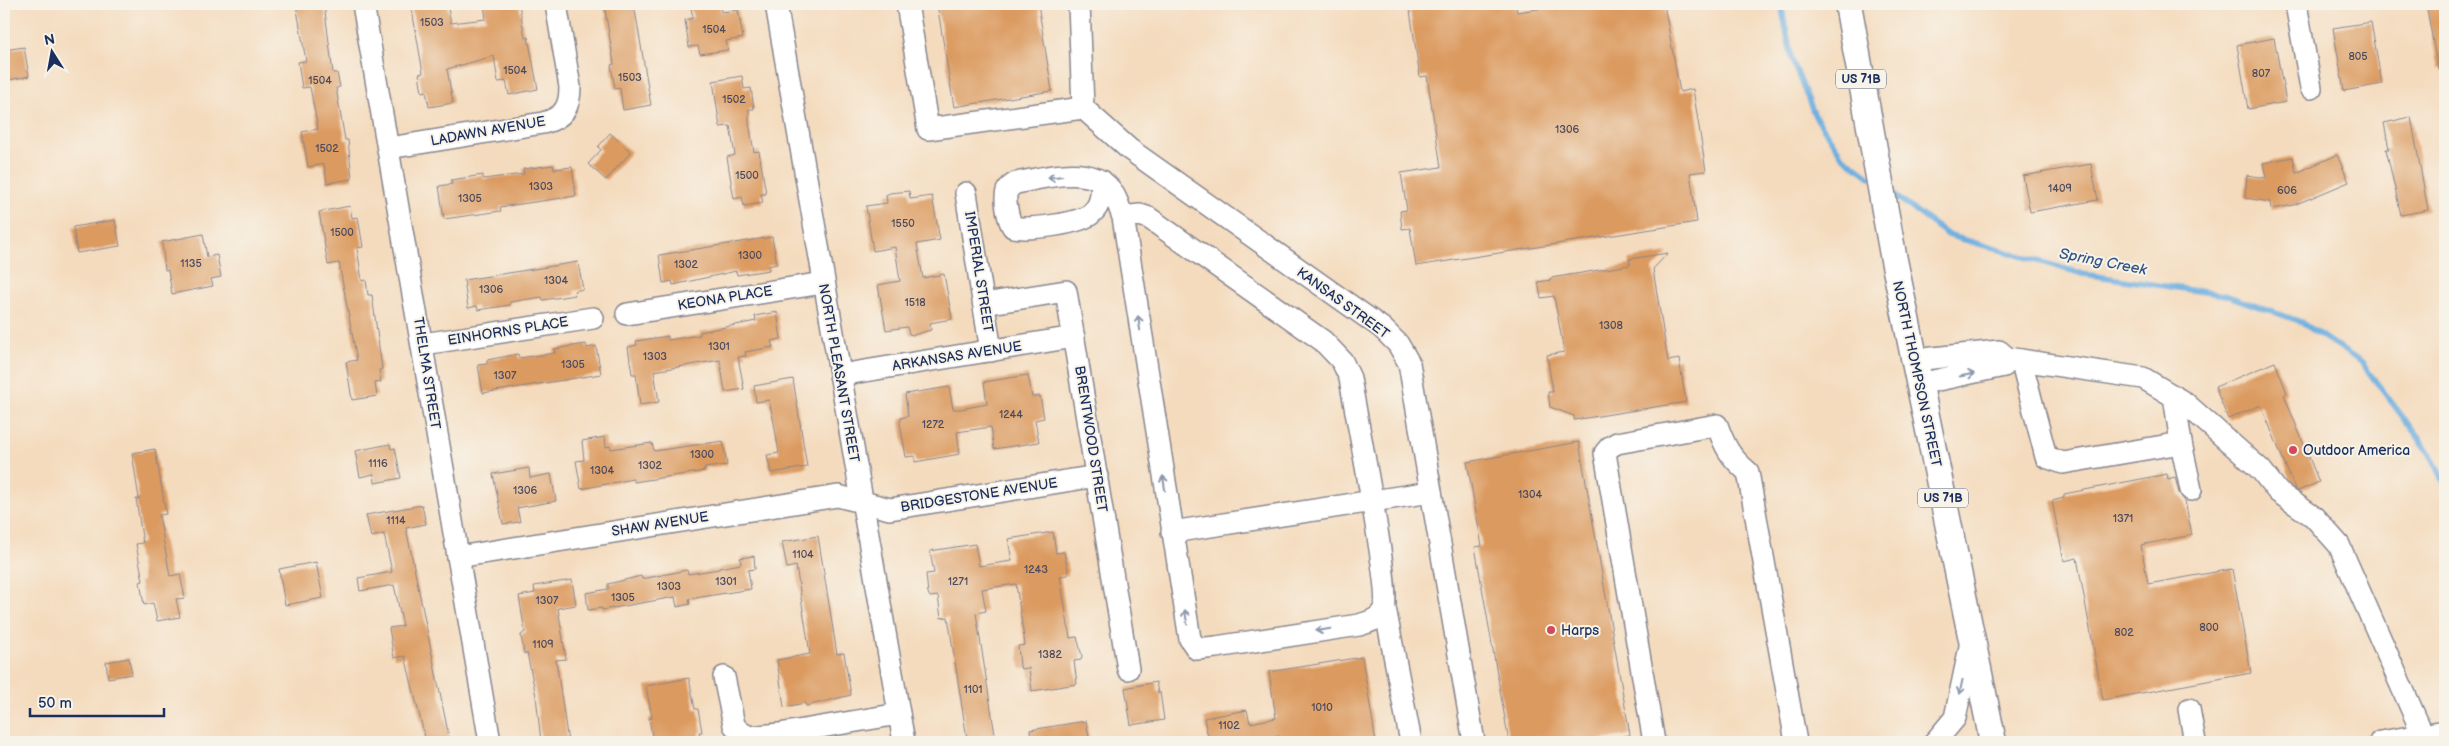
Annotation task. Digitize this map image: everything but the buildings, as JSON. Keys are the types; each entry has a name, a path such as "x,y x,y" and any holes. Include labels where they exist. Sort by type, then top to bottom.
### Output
{"main road":[{"name":"NORTH THOMPSON STREET","path":"1848,4 1893,254 1993,742"}],"street":[{"name":"THELMA STREET","path":"363,4 490,742"},
{"name":"LADAWN AVENUE","path":"389,148 543,123 554,120 564,113 570,101 570,87 556,4"},
{"name":"NORTH PLEASANT STREET","path":"776,4 904,742"},
{"path":"907,4 928,129 1083,108 1079,4"},
{"path":"2296,4 2311,88"},
{"name":"KANSAS STREET","path":"1083,108 1129,149 1382,328 1398,344 1409,363 1474,742"},
{"path":"1102,181 1114,193 1123,217 1190,639 1198,649 1378,615"},
{"name":"IMPERIAL STREET","path":"966,193 991,350"},
{"path":"1123,217 1140,215 1149,218 1333,349 1342,361 1350,378 1381,566 1378,615 1411,742"},
{"name":"KEONA PLACE","path":"627,314 823,283"},
{"name":"BRENTWOOD STREET","path":"984,304 1066,292 1128,669"},
{"name":"EINHORNS PLACE","path":"423,344 593,318"},
{"name":"ARKANSAS AVENUE","path":"840,376 1074,337"},
{"path":"1917,372 2004,366 2014,359 2143,378 2185,403 2260,470 2278,492 2314,517 2339,545 2423,735"},
{"path":"2014,359 2046,456 2063,462 2181,443"},
{"path":"2174,396 2191,490"},
{"path":"1654,742 1606,471 1605,453 1610,447 1618,443 1717,425 1723,443 1732,458 1748,472 1796,742"},
{"name":"BRIDGESTONE AVENUE","path":"862,502 890,509 1096,476"},
{"path":"1172,532 1431,492"},
{"name":"SHAW AVENUE","path":"458,557 838,496 862,502"},
{"path":"1935,742 1954,718 1972,639"},
{"path":"724,677 734,725 739,731 749,737 779,734 899,714"},
{"path":"2189,709 2195,742"},
{"path":"2380,742 2445,731"}],"waterway":[{"name":"Spring Creek","path":"1781,4 1792,60 1815,116 1842,156 1870,177"},
{"name":"Spring Creek","path":"1890,192 1948,235 2083,274 2225,295 2299,321 2361,362 2430,453 2445,484"}],"place":[{"name":"Outdoor America","path":"2293,450"},
{"name":"Harps","path":"1551,630"}]}
